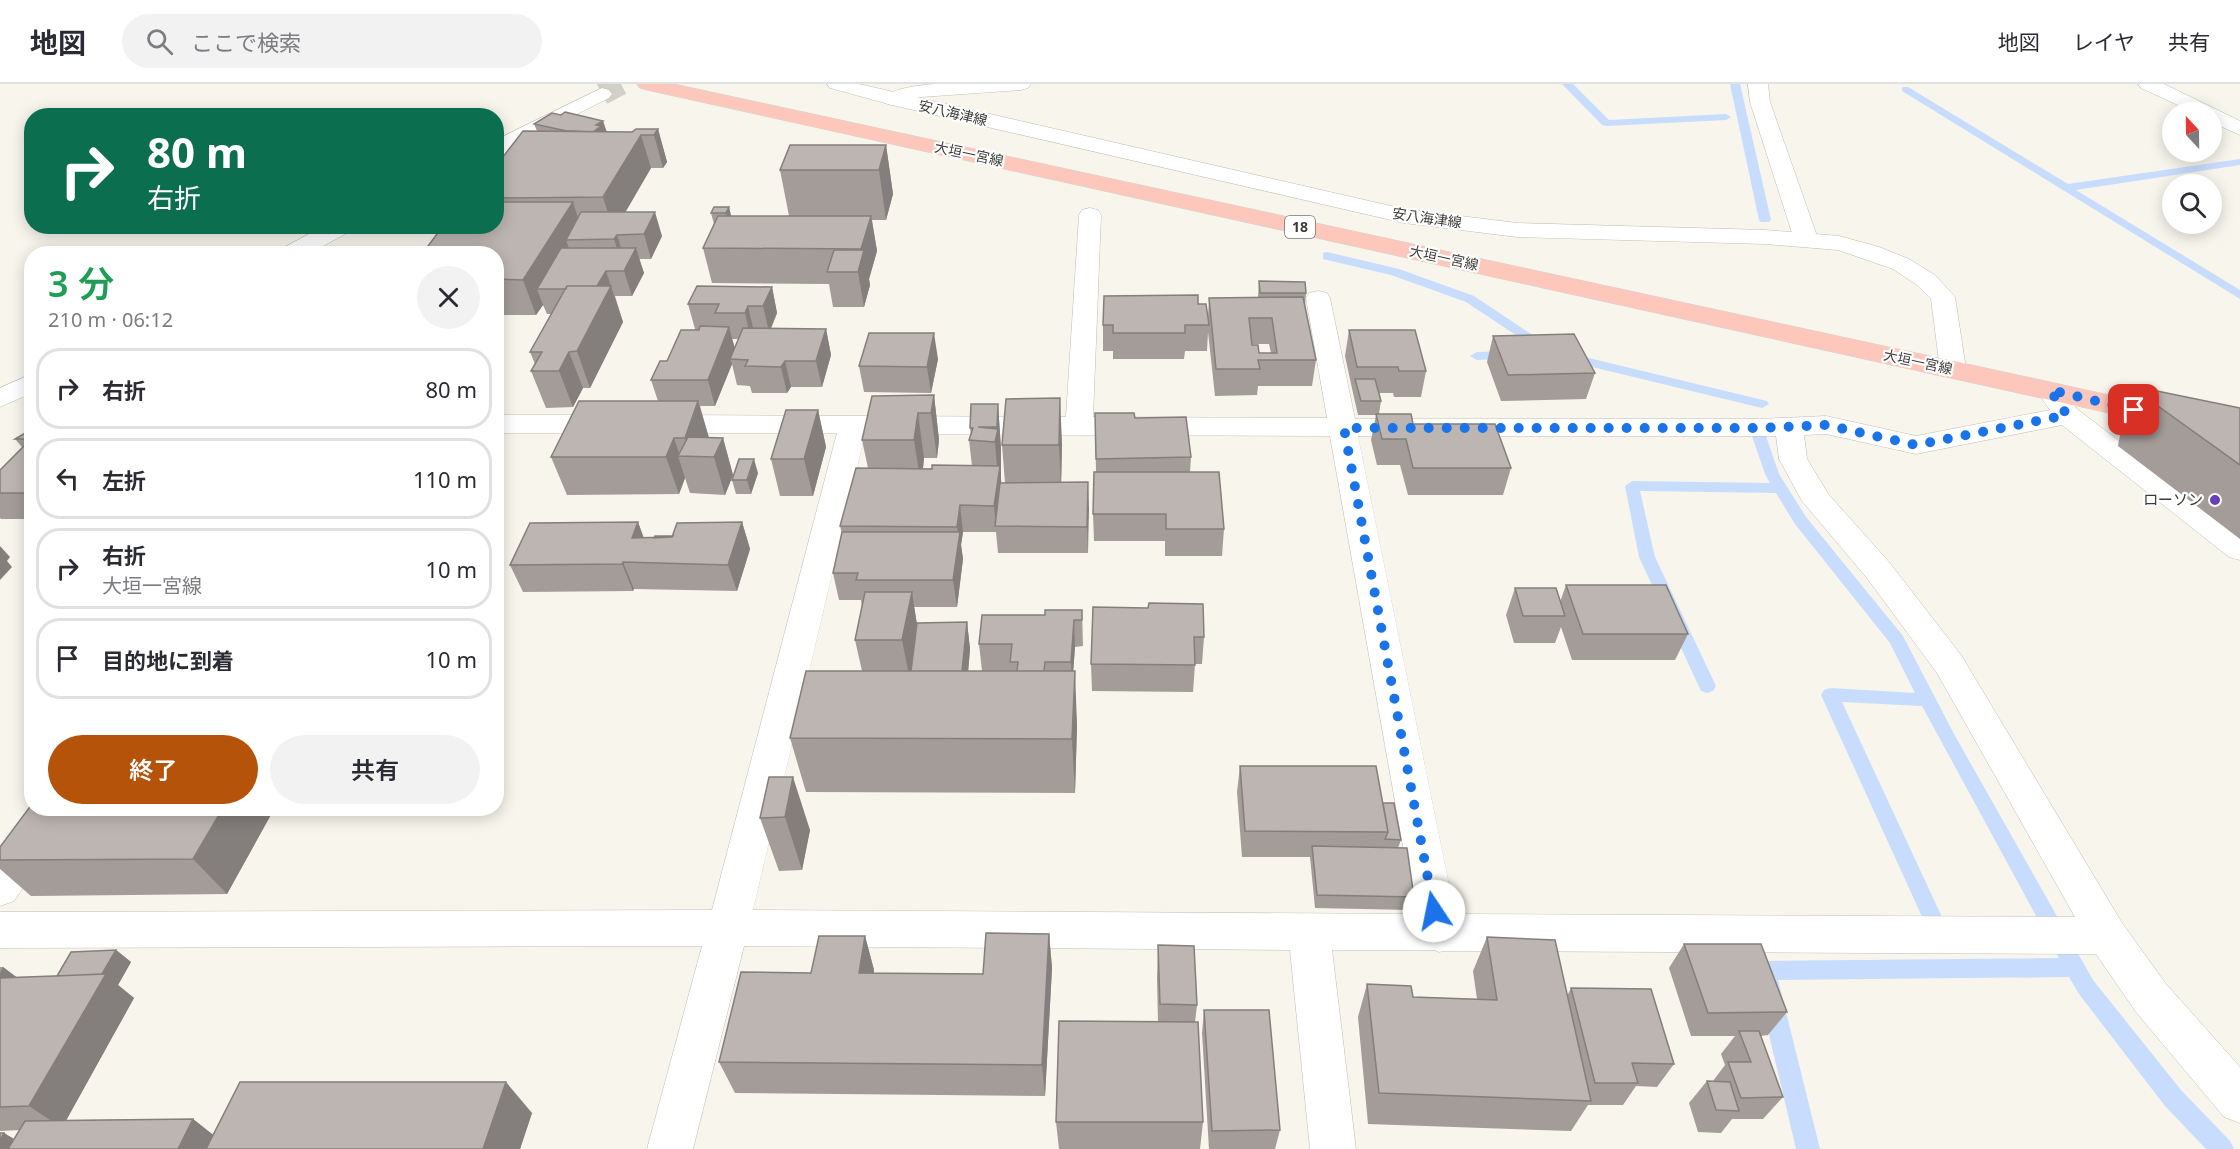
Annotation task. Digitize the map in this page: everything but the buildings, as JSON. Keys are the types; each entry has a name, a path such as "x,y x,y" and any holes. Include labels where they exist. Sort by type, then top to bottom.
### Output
{"main road":[{"name":"大垣一宮線","path":"647,84 2240,433"}],"street":[{"name":"安八海津線","path":"837,84 892,99 1404,216 1517,230 1806,239 1839,243 1901,264 1926,280 1943,297 1953,369"},
{"path":"892,99 919,91 1021,84"},
{"path":"1758,84 1760,102 1806,239"},
{"path":"2148,84 2186,102"},
{"path":"504,148 602,94"},
{"path":"2222,120 2240,129"},
{"path":"1079,427 1090,215"},
{"path":"304,246 328,234"},
{"path":"1318,298 1439,934"},
{"path":"0,399 24,386"},
{"path":"2050,390 2067,415 2240,549"},
{"path":"504,424 1344,428 1826,425 1916,445 2067,415"},
{"path":"670,1149 728,928 853,425"},
{"path":"1789,427 1793,459 1817,501 1878,570 1949,664 2106,936 2151,998 2240,1101"},
{"path":"0,889 52,816"},
{"path":"0,930 728,928 1439,934 2106,936"},
{"path":"1309,932 1333,1149"}],"waterway":[{"path":"1567,84 1606,123 1726,117"},
{"path":"1735,84 1765,220"},
{"path":"1905,89 2066,188"},
{"path":"2066,188 2240,162"},
{"path":"2066,188 2240,295"},
{"path":"1327,256 1395,272 1470,299 1545,348"},
{"path":"1477,356 1509,355"},
{"path":"1568,357 1762,404"},
{"path":"1759,436 1772,474 1800,520 1897,640 1928,700"},
{"path":"1707,686 1647,557 1632,486 1780,488"},
{"path":"1928,700 1830,695 1931,915"},
{"path":"1928,700 2086,987 2173,1098 2222,1149"},
{"path":"1808,1149 1765,971 2074,967"}],"tunnel":[{"path":"602,94 621,84"}],"place":[{"name":"ローソン","path":"2215,500"}],"route":[{"path":"1434,911 1344,428 1760,428 1826,425 1916,445 2067,415 2050,390 2134,410"}]}
